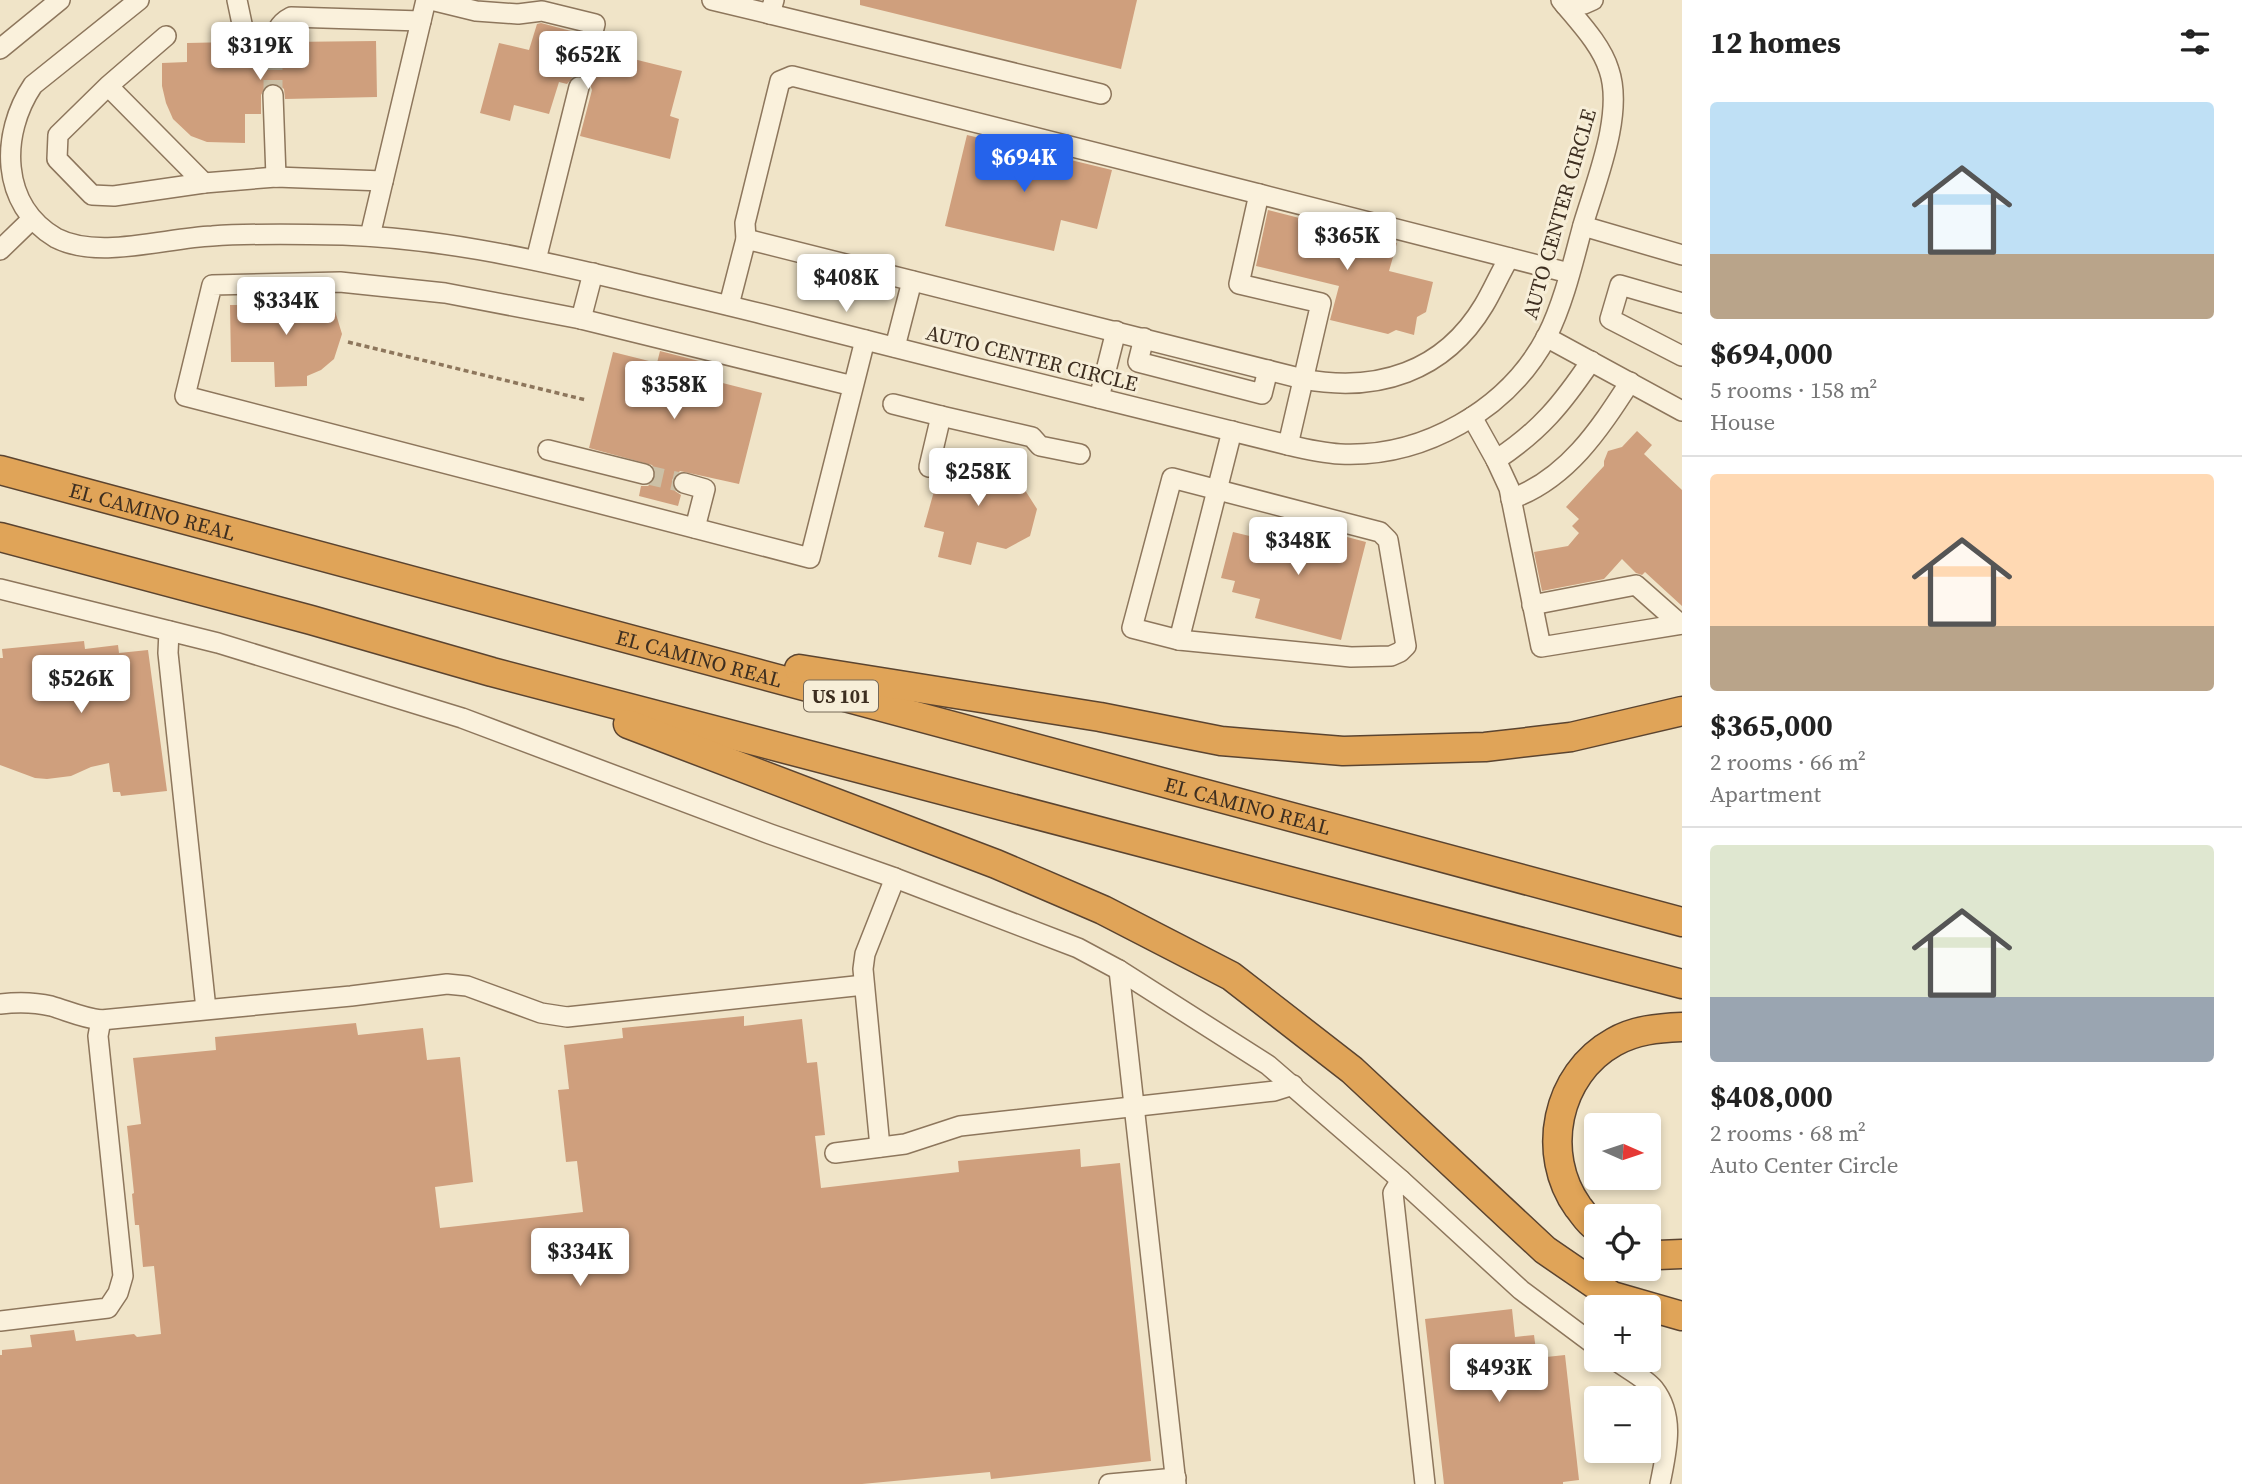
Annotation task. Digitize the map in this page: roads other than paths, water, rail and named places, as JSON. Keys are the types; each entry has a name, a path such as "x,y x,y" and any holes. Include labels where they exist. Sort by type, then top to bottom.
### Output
{"highway":[{"name":"EL CAMINO REAL","path":"0,470 1682,922"},
{"path":"0,537 311,620 492,672 1682,984"},
{"path":"649,645 1100,717 1221,741 1343,751 1485,747 1571,737 1682,711"},
{"path":"492,672 996,864 1103,910 1231,976 1352,1070 1545,1250 1612,1296 1682,1316"},
{"path":"1584,1215 1568,1192 1557,1158 1558,1120 1570,1085 1595,1056 1614,1042 1645,1030 1682,1027"},
{"path":"1661,1255 1682,1254"}],"street":[{"path":"0,49 60,0"},
{"path":"237,0 245,38"},
{"path":"370,236 428,0 476,11 518,14 542,11 572,16 595,24 589,48"},
{"path":"712,0 772,7 1101,94"},
{"name":"AUTO CENTER CIRCLE","path":"1564,2 1584,4 1592,0"},
{"name":"AUTO CENTER CIRCLE","path":"127,4 33,85 14,112 2,143 6,177 12,194 31,220 58,239 73,245 94,249 183,237 261,233 370,236 442,243 593,273 1287,445 1341,454 1395,449 1441,434 1472,417 1500,396 1527,368 1546,337 1569,273 1612,123 1614,95 1609,67 1600,50 1564,2"},
{"path":"273,51 276,30 282,21 291,17 421,21"},
{"path":"166,36 108,86 58,135 57,159 92,195 114,196 204,183 276,177 383,181"},
{"path":"729,305 746,239 745,223 780,81 792,76 1569,273"},
{"path":"108,86 204,183"},
{"path":"536,260 579,87"},
{"path":"273,95 276,177"},
{"path":"1259,194 1239,284 1321,303 1287,445"},
{"path":"0,250 31,220"},
{"path":"1583,226 1682,255"},
{"path":"746,239 1303,379 1357,383 1394,378 1431,361 1457,338 1483,307 1509,258"},
{"path":"581,319 593,273"},
{"path":"895,347 912,281"},
{"path":"853,386 581,319 445,293 340,282 212,285 185,396 810,558 853,386 864,340"},
{"path":"1682,303 1620,285 1610,319 1682,356"},
{"path":"1099,398 1115,331"},
{"path":"1546,337 1682,411"},
{"path":"1496,460 1544,424 1591,361"},
{"path":"1511,499 1546,482 1570,462 1594,436 1630,382"},
{"path":"893,404 1032,437 1040,446 1080,454"},
{"path":"929,467 941,416"},
{"path":"1472,417 1496,460 1511,499 1541,648 1681,624"},
{"path":"1179,640 1231,431"},
{"path":"548,450 644,474"},
{"path":"1172,478 1217,490 1380,532 1388,540 1406,646 1391,656 1375,658 1179,640 1132,628 1172,478"},
{"path":"684,483 705,489 695,528"},
{"path":"1532,605 1636,585 1681,624"},
{"path":"0,589 218,643 462,718 1078,948 1119,970 1268,1065 1401,1180 1521,1290 1584,1337"},
{"path":"169,631 169,666 206,1009"},
{"path":"880,1147 864,985 865,954 895,878"},
{"path":"1109,1484 1176,1481 1119,970"},
{"path":"0,1004 22,1002 50,1006 88,1019 100,1020 447,984 467,986 541,1013 567,1017 864,985"},
{"path":"0,1321 108,1308 118,1293 123,1276 98,1035 100,1020"},
{"path":"835,1153 905,1144 960,1126 1135,1108 1273,1091 1293,1085"},
{"path":"1401,1180 1393,1193 1424,1484"},
{"path":"1631,1372 1653,1388 1664,1406 1669,1432 1660,1484"}],"tunnel":[{"path":"579,87 589,48"},
{"path":"273,51 273,95"},
{"path":"644,474 684,483"}]}
